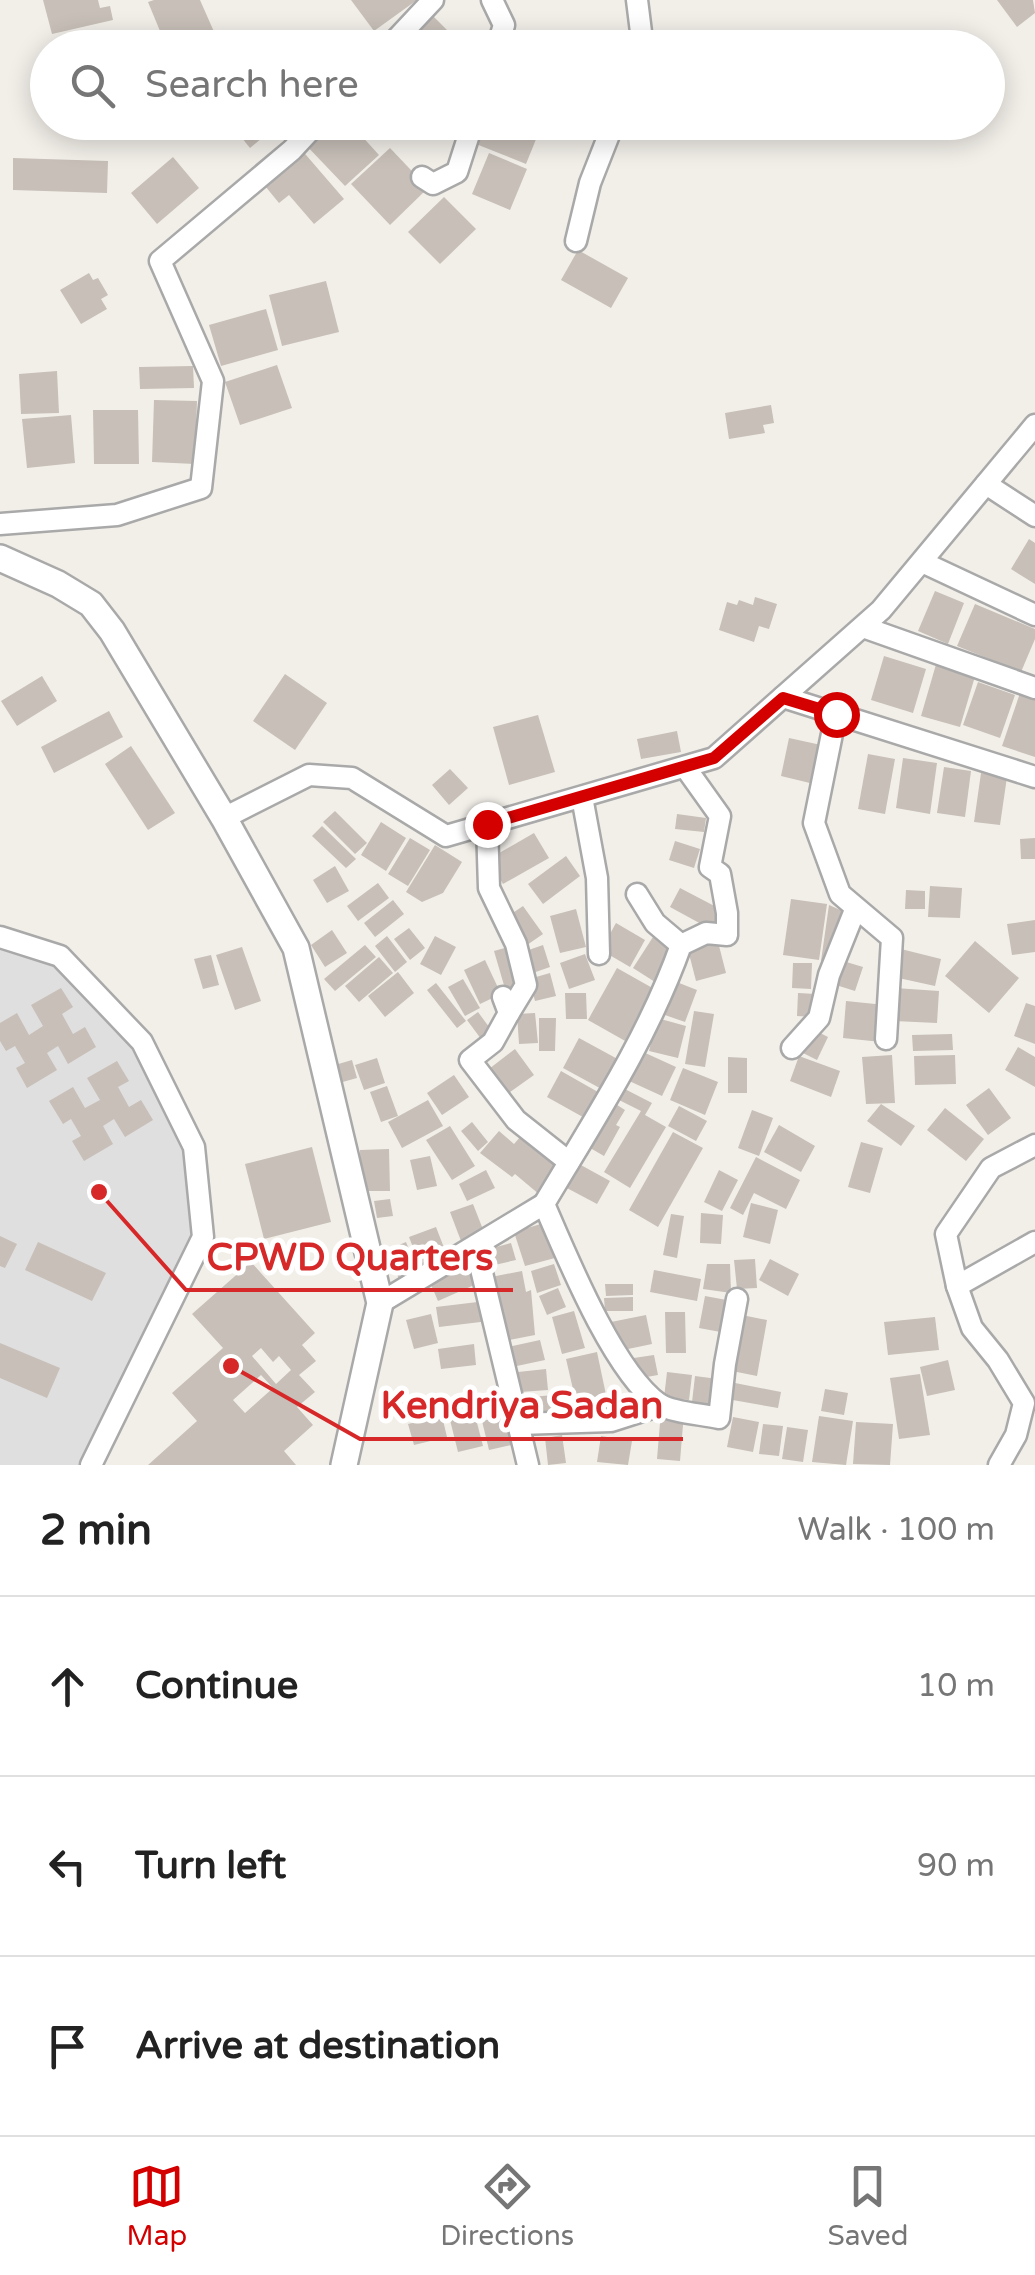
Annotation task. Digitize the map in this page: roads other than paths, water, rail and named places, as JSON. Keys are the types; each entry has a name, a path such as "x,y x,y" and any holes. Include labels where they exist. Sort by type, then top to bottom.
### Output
{"street":[{"path":"405,30 433,0"},
{"path":"492,0 504,25 502,30"},
{"path":"636,0 641,30"},
{"path":"0,524 118,516 201,488 212,381 160,261 301,140"},
{"path":"422,177 434,184 457,172 467,140"},
{"path":"576,241 590,183 607,140"},
{"path":"224,818 309,775 352,778 446,836 714,758 864,627 1035,425"},
{"path":"986,484 1035,516"},
{"path":"0,558 91,604 112,631 296,948 380,1303 344,1465"},
{"path":"922,562 1035,615"},
{"path":"864,627 1035,688"},
{"path":"783,698 1035,777"},
{"path":"836,714 814,823 840,894 892,938 886,1038"},
{"path":"380,1303 544,1204 604,1106 665,992 681,945 706,934 727,934 720,874 710,866 720,816 685,766"},
{"path":"582,797 597,878 598,954"},
{"path":"487,824 489,888 516,944 526,985 506,1005 493,1042 470,1060 516,1120 569,1162"},
{"path":"636,894 655,923 681,945"},
{"path":"792,1048 818,1018 829,975 855,910"},
{"path":"0,936 60,956 142,1042 194,1147 203,1237 91,1465"},
{"path":"998,1465 1016,1435 1024,1403 998,1360 972,1328 957,1286 946,1234 990,1168 1035,1144"},
{"path":"544,1204 600,1322 632,1374 661,1406"},
{"path":"957,1286 1035,1242"},
{"path":"476,1248 528,1465"},
{"path":"519,1424 612,1421 661,1406 719,1418 724,1364 737,1299"}],"place":[{"name":"CPWD Quarters","path":"99,1192"},
{"name":"Kendriya Sadan","path":"231,1366"}]}
